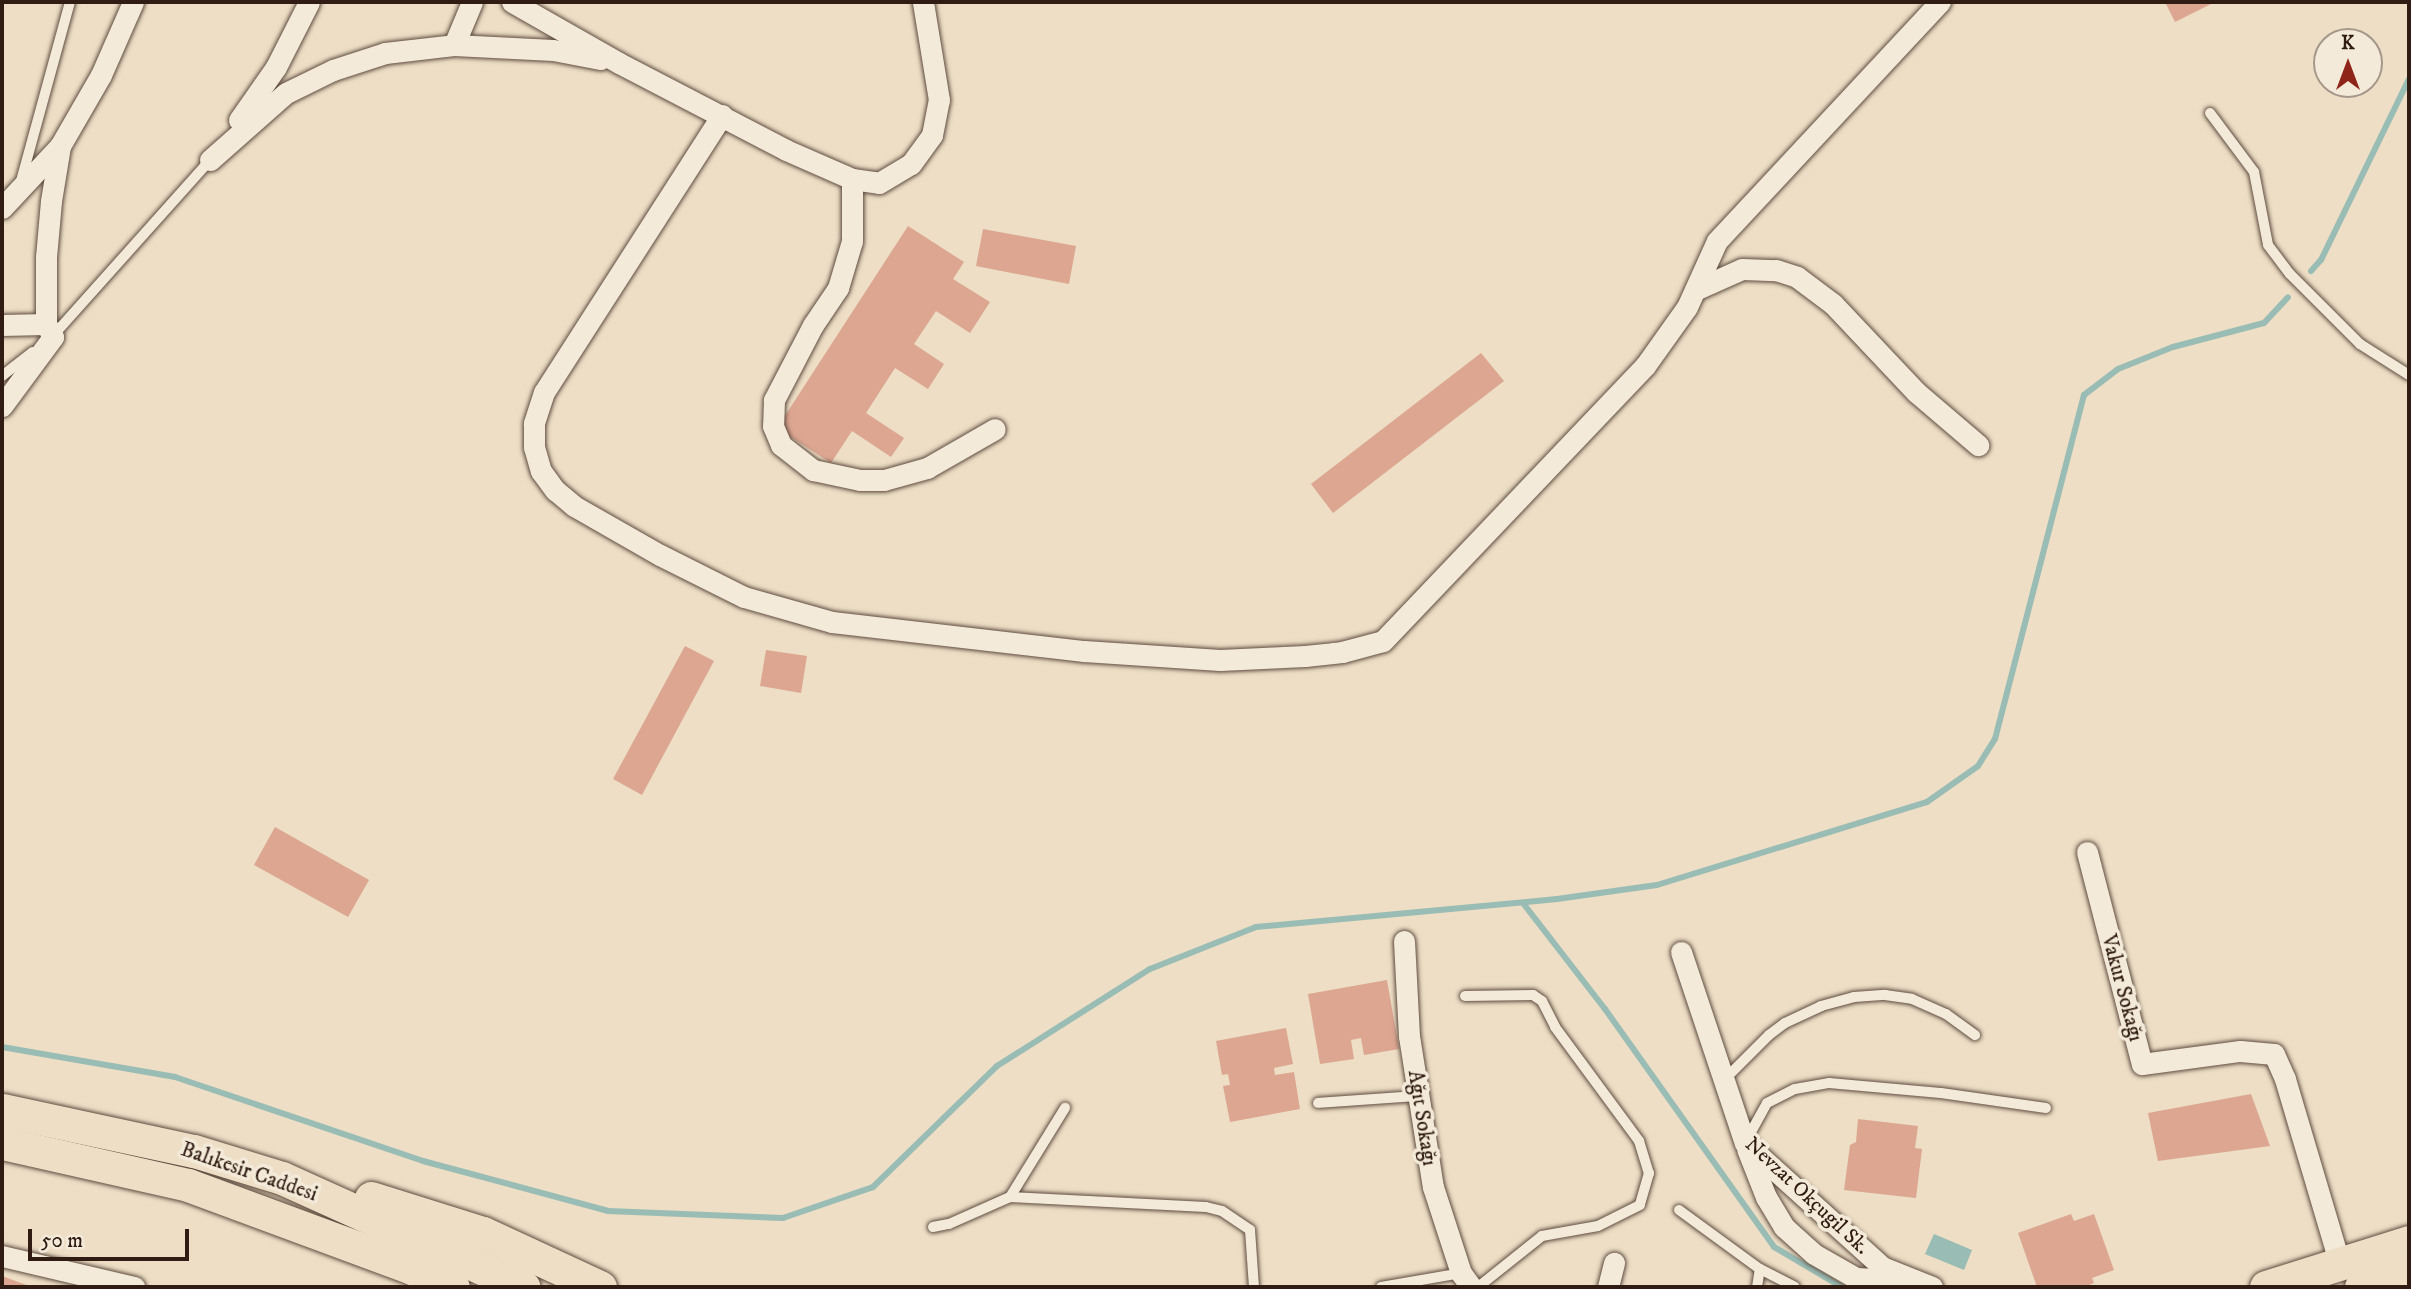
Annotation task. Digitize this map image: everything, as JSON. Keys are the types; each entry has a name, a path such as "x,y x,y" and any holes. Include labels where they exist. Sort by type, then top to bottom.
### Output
{"main road":[{"name":"Balıkesir Caddesi","path":"2,1110 194,1151 282,1178 523,1287"},
{"name":"Balıkesir Caddesi","path":"2,1143 188,1185 268,1213 453,1287"},
{"path":"282,1178 357,1194 483,1233 600,1287"},
{"path":"268,1213 352,1264 397,1287"},
{"path":"2351,1276 2409,1242"},
{"path":"2266,1287 2409,1271"}],"street":[{"path":"2,208 60,146 101,75 133,2"},
{"path":"210,160 276,67 309,2"},
{"path":"454,45 472,2"},
{"path":"512,2 619,63 786,150 852,179 879,183 911,164 932,135 939,100 923,2"},
{"path":"722,115 558,367 544,393 534,423 534,447 541,471 555,490 574,506 660,555 744,597 832,622 1084,651 1220,660 1342,652 1383,641 1645,366 1687,307 1717,241 1940,2"},
{"path":"210,160 286,93 333,70 385,52 454,45 553,50 619,63"},
{"path":"2,407 49,331 48,226 60,146"},
{"path":"852,179 852,241 838,288 813,325 774,400 773,426 781,445 813,470 860,480 884,480 927,468 995,429"},
{"path":"1695,290 1742,269 1776,270 1797,277 1833,303 1916,393 1978,445"},
{"path":"2,326 49,331"},
{"name":"Vakur Sokağı","path":"2087,852 2142,1064 2240,1051 2274,1054 2351,1276"},
{"name":"Ağıt Sokağı","path":"1404,941 1409,1036 1433,1187 1466,1280"},
{"name":"Nevzat Okçugil Sk.","path":"1681,952 1745,1143 1882,1266 1892,1280 1932,1287"},
{"path":"1745,1143 1766,1197 1784,1227 1814,1254 1856,1278 1892,1280"},
{"path":"2,1256 134,1287"},
{"path":"1608,1287 1614,1263"}],"lane":[{"path":"19,187 70,2"},
{"path":"2210,113 2254,172 2268,245 2290,274 2360,344 2409,375"},
{"path":"2,376 49,331 210,160"},
{"path":"1465,996 1533,995 1542,1001 1555,1027 1639,1141 1649,1173 1640,1205 1598,1226 1542,1236 1478,1287"},
{"path":"1724,1080 1769,1035 1785,1023 1821,1006 1854,997 1885,995 1912,999 1946,1014 1975,1035"},
{"path":"1745,1143 1768,1103 1796,1089 1829,1083 1941,1093 2046,1108"},
{"path":"1318,1103 1419,1096"},
{"path":"1010,1197 1065,1108"},
{"path":"933,1227 949,1224 1010,1197 1206,1207 1222,1211 1250,1230 1254,1287"},
{"path":"1679,1210 1760,1269 1795,1287"},
{"path":"1757,1287 1760,1269"},
{"path":"1381,1287 1466,1280"}],"water":[{"path":"1934,1234 1972,1250 1964,1270 1925,1254"}],"building":[{"path":"2165,2 2215,2 2175,22"},
{"path":"908,226 964,262 953,279 990,302 970,333 936,311 914,344 944,364 928,389 895,368 866,413 904,438 891,457 852,431 831,463 777,428"},
{"path":"983,229 1076,246 1069,284 976,266"},
{"path":"1481,353 1504,381 1333,513 1311,484"},
{"path":"685,646 714,661 642,795 613,779"},
{"path":"766,650 807,656 801,693 760,686"},
{"path":"275,827 369,880 348,917 254,865"},
{"path":"1387,980 1399,1049 1364,1055 1361,1038 1351,1040 1354,1059 1320,1064 1308,994"},
{"path":"1286,1028 1293,1064 1274,1068 1275,1075 1294,1072 1300,1109 1230,1122 1223,1086 1230,1085 1228,1074 1222,1075 1216,1041"},
{"path":"2251,1094 2270,1146 2158,1161 2148,1113"},
{"path":"1858,1119 1918,1126 1915,1148 1922,1149 1916,1198 1844,1190 1850,1145 1856,1142"},
{"path":"2071,1214 2074,1221 2094,1214 2114,1270 2092,1278 2094,1283 2084,1287 2037,1287 2018,1233"},
{"path":"2,1276 32,1287 2,1287"}],"waterway":[{"path":"2311,271 2321,260 2409,79"},
{"path":"2,1047 175,1077 423,1161 608,1211 783,1218 873,1187 997,1066 1150,969 1256,927 1557,899 1657,885 1927,802 1978,766 1995,739 2084,395 2118,369 2173,347 2264,323 2288,297"},
{"path":"1523,903 1605,1009 1774,1247 1842,1287"}]}
